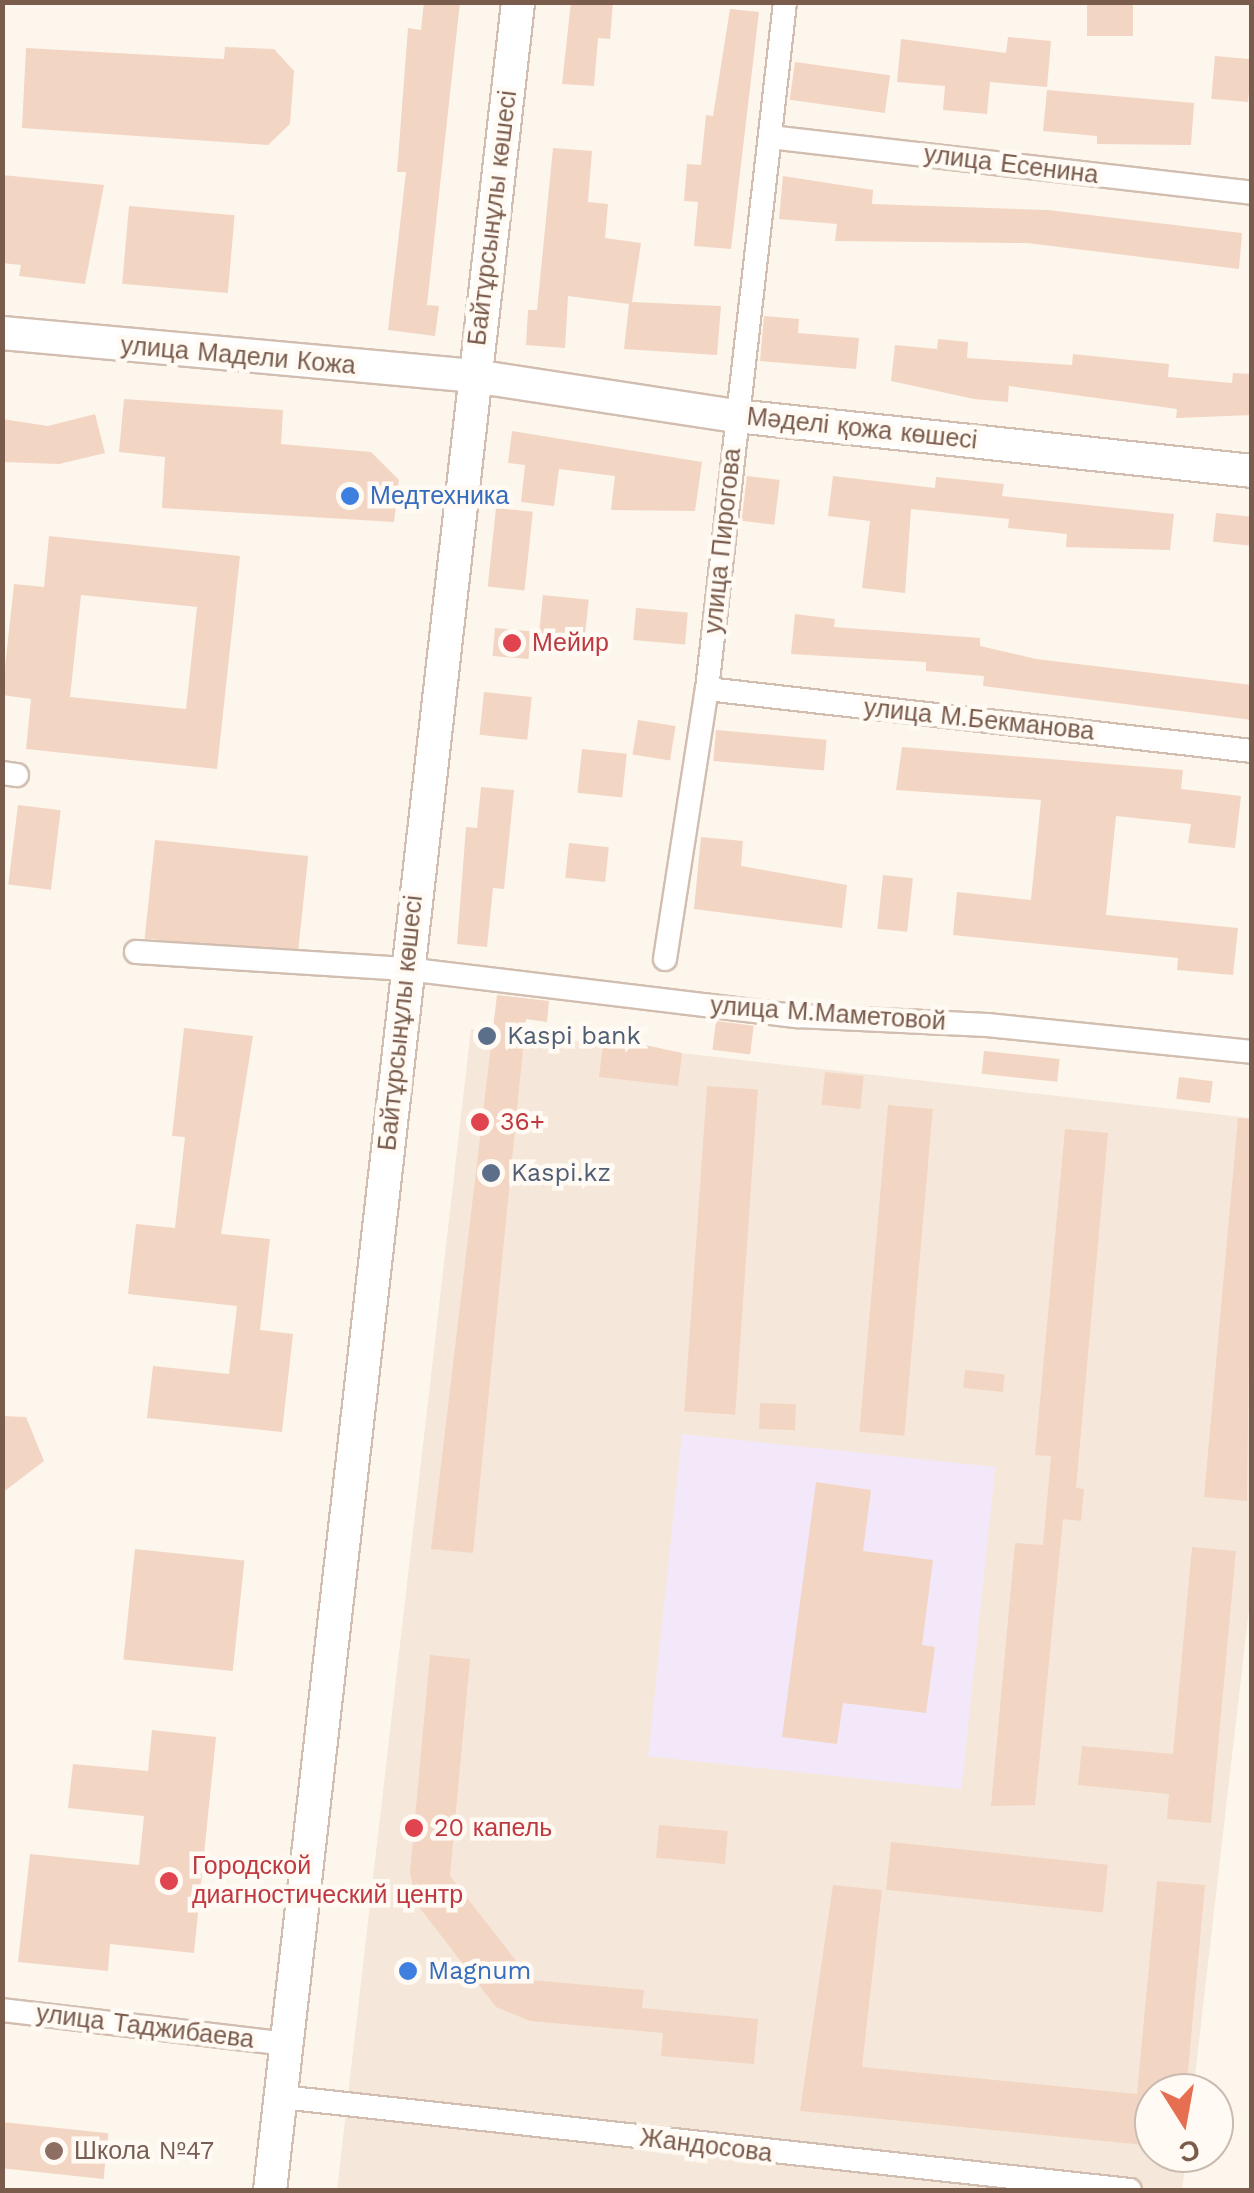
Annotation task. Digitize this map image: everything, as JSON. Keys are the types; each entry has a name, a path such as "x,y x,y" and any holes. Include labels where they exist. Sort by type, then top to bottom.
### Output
{"main road":[{"name":"Байтұрсынұлы көшесі","path":"282,2097 344,1580 406,969 518,2"},
{"name":"улица Мадели Кожа","path":"2,333 474,376"},
{"name":"Мәделі қожа көшесі","path":"474,376 736,416 1252,471"},
{"path":"270,2190 282,2097"}],"street":[{"name":"улица Пирогова","path":"665,959 707,690 785,2"},
{"name":"улица Есенина","path":"770,136 1252,193"},
{"name":"улица М.Бекманова","path":"707,690 1252,751"},
{"name":"улица М.Маметовой","path":"136,952 406,969 797,1016 987,1025 1252,1052"},
{"name":"улица Таджибаева","path":"2,2010 286,2044"},
{"name":"Жандосова","path":"282,2097 1130,2190"}],"shaded area":[{"path":"471,1029 1251,1118 1251,1592 1195,2073 1134,2073 1134,2173 1184,2173 1182,2190 337,2190"},
{"path":"682,1434 995,1467 961,1789 648,1756"}],"building":[{"path":"424,2 460,2 427,305 439,306 435,336 388,330 406,172 397,172 408,28 421,30"},
{"path":"571,2 613,2 610,39 598,38 594,86 562,84"},
{"path":"1087,2 1133,2 1133,36 1087,36"},
{"path":"730,9 759,12 731,249 694,246 698,202 684,201 687,164 701,165 706,115 713,116"},
{"path":"1008,37 1051,41 1047,87 990,82 987,114 943,110 945,86 897,82 901,39 1006,53"},
{"path":"225,47 274,49 294,71 290,124 268,145 22,128 26,48 224,59"},
{"path":"1215,56 1252,59 1248,102 1211,99"},
{"path":"795,62 890,75 885,113 790,100"},
{"path":"1047,90 1194,103 1191,145 1097,144 1097,136 1043,131"},
{"path":"553,148 592,151 588,202 608,204 605,238 641,243 632,302 721,306 717,355 624,349 629,304 568,296 565,348 526,345 528,310 537,310"},
{"path":"2,175 104,185 85,284 19,276 21,265 2,263"},
{"path":"783,176 873,190 872,204 1048,210 1242,233 1239,269 1027,243 835,241 837,224 779,219"},
{"path":"129,206 235,215 228,293 122,284"},
{"path":"764,316 799,319 798,333 859,338 856,369 760,361"},
{"path":"938,339 968,342 967,358 1072,365 1073,354 1169,364 1168,377 1232,383 1233,373 1252,374 1252,415 1176,418 1177,409 1009,386 1008,402 974,399 891,381 895,345 937,349"},
{"path":"124,399 283,410 281,444 371,452 399,480 394,522 162,508 165,457 119,452"},
{"path":"95,414 105,453 59,464 2,462 2,419 48,426"},
{"path":"512,431 702,462 695,511 611,510 615,476 559,469 554,506 521,502 525,465 508,463"},
{"path":"747,476 780,480 774,525 742,521"},
{"path":"833,476 935,488 936,477 1004,484 1002,496 1174,514 1170,550 1066,547 1067,534 1008,528 1009,519 911,509 905,593 862,588 870,521 828,516"},
{"path":"496,508 533,512 525,590 488,587"},
{"path":"1216,513 1252,517 1249,546 1213,542"},
{"path":"49,536 240,556 217,769 26,749 31,699 2,695 14,584 44,587","holes":["81,595 197,607 186,709 70,697"]},
{"path":"543,595 589,600 585,639 539,634"},
{"path":"636,608 688,613 685,644 633,640"},
{"path":"795,614 835,619 834,627 980,638 980,646 1036,659 1252,685 1252,720 983,686 984,676 926,671 926,662 791,654"},
{"name":"Мейир","path":"495,628 531,631 528,659 493,656"},
{"path":"484,692 532,697 527,740 480,735"},
{"path":"638,720 676,726 670,761 633,755"},
{"path":"716,730 827,740 824,771 713,761"},
{"path":"902,747 1183,770 1181,789 1241,796 1235,848 1188,843 1191,824 1116,816 1106,915 1238,928 1233,975 1177,970 1178,958 953,935 957,892 1031,900 1041,800 896,790"},
{"path":"582,749 627,754 622,797 577,793"},
{"path":"481,787 514,790 504,889 493,888 487,947 457,944 466,827 477,828"},
{"path":"18,805 61,810 51,890 8,884"},
{"path":"701,837 743,841 741,866 847,885 842,928 694,909"},
{"path":"155,840 308,856 298,955 145,938"},
{"path":"569,843 609,847 605,882 565,878"},
{"path":"883,875 913,878 907,932 877,929"},
{"path":"497,995 549,1001 547,1022 526,1019 473,1553 431,1549"},
{"path":"716,1021 754,1026 750,1054 712,1050"},
{"path":"184,1028 253,1036 221,1234 270,1239 260,1330 293,1334 282,1432 147,1418 153,1366 229,1374 237,1306 128,1294 136,1224 175,1228 185,1137 172,1136"},
{"path":"604,1036 682,1053 678,1086 599,1077"},
{"path":"984,1051 1060,1059 1057,1082 982,1074"},
{"path":"825,1072 864,1076 860,1109 822,1105"},
{"path":"1179,1077 1213,1081 1210,1103 1176,1099"},
{"path":"707,1086 758,1090 735,1415 684,1411"},
{"path":"888,1105 933,1109 904,1436 859,1432"},
{"path":"1238,1118 1252,1119 1247,1501 1204,1497"},
{"path":"1065,1129 1108,1133 1076,1488 1084,1489 1081,1521 1063,1519 1035,1805 991,1806 1015,1543 1043,1545 1051,1456 1035,1455"},
{"path":"965,1370 1005,1374 1003,1392 963,1388"},
{"path":"760,1403 796,1404 795,1430 759,1429"},
{"path":"2,1416 26,1417 44,1461 2,1493"},
{"path":"816,1482 871,1490 863,1551 933,1560 922,1645 935,1647 926,1713 843,1703 837,1744 782,1737"},
{"path":"1192,1547 1236,1551 1211,1823 1167,1819 1169,1794 1078,1785 1082,1746 1173,1754"},
{"path":"135,1549 244,1560 233,1671 123,1659"},
{"path":"430,1655 470,1659 450,1876 531,1980 644,1990 642,2008 758,2019 754,2064 661,2056 663,2033 530,2021 496,2007 416,1903 410,1872"},
{"name":"Городской диагностический центр","path":"152,1730 216,1737 194,1953 110,1944 108,1971 18,1962 30,1854 139,1865 144,1816 68,1808 73,1764 148,1771"},
{"path":"659,1825 728,1831 725,1864 656,1858"},
{"path":"891,1842 1108,1865 1103,1913 886,1890"},
{"path":"1157,1881 1205,1885 1188,2073 1139,2073"},
{"path":"833,1885 882,1890 862,2067 1134,2094 1134,2144 800,2111"},
{"name":"Школа №47","path":"2,2122 108,2133 104,2179 2,2168"}],"place":[{"name":"Медтехника","path":"350,496"},
{"name":"Мейир","path":"512,643"},
{"name":"Kaspi bank","path":"487,1036"},
{"name":"36+","path":"480,1122"},
{"name":"Kaspi.kz","path":"491,1173"},
{"name":"20 капель","path":"414,1828"},
{"name":"Городской диагностический центр","path":"169,1881"},
{"name":"Magnum","path":"408,1971"},
{"name":"Школа №47","path":"54,2151"}]}
